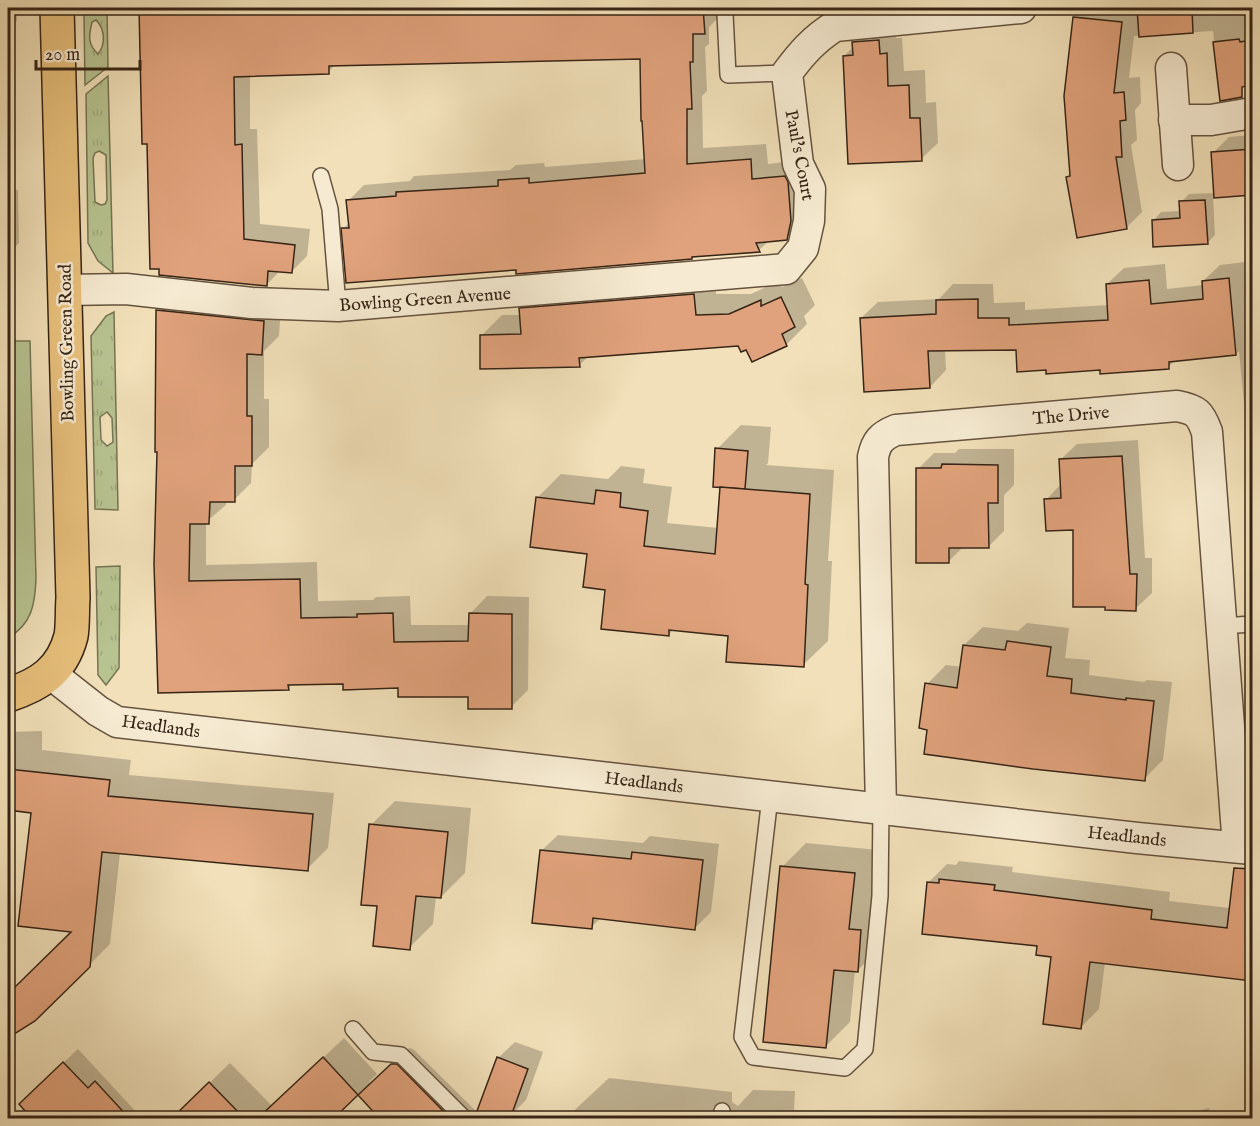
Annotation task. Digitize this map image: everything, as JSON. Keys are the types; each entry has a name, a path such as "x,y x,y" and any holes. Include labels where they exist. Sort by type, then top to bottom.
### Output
{"main road":[{"name":"Bowling Green Road","path":"51,674 63,656 71,636 73,598 57,8"},
{"path":"8,695 29,688 51,674"}],"street":[{"path":"787,73 800,54 818,36 834,26 1021,8"},
{"path":"1171,68 1178,165"},
{"name":"Paul's Court","path":"786,269 804,248 809,221 810,189 798,164 787,73"},
{"path":"1174,120 1211,120 1252,113"},
{"name":"Bowling Green Avenue","path":"65,290 126,289 252,303 338,306 786,269"},
{"name":"The Drive","path":"881,808 873,458 876,444 883,435 896,430 1177,406 1192,409 1202,418 1207,432 1222,626 1245,848"},
{"name":"Headlands","path":"51,674 117,722 1137,838 1245,848"}],"lane":[{"path":"725,14 728,75 787,73"},
{"path":"321,176 330,209 338,306"},
{"path":"1222,626 1252,624"},
{"path":"770,797 742,1038 753,1057 845,1068 865,1049 880,896 881,808"},
{"path":"353,1029 373,1052 401,1055 464,1119"}],"green space":[{"path":"87,8 107,8 108,67 85,85 84,14","holes":["96,20 103,32 103,41 98,54 90,43 90,35 92,22"]},
{"path":"108,76 113,273 98,261 88,243 86,94","holes":["99,151 106,155 107,200 101,205 95,202 93,158"]},
{"path":"114,312 118,510 95,509 91,336 106,316","holes":["107,412 112,418 113,442 107,446 101,440 100,417"]},
{"path":"8,341 30,341 36,579 31,613 22,626 8,638"},
{"path":"120,566 119,668 106,685 98,675 96,567"}],"building":[{"path":"139,8 703,8 705,34 693,34 693,62 690,62 692,109 687,109 687,164 751,159 752,179 785,176 788,182 791,221 787,240 756,243 760,252 692,257 692,259 516,274 516,270 346,283 341,228 349,228 346,200 396,196 396,192 498,186 498,180 529,178 529,183 645,173 640,59 329,66 329,74 234,77 235,145 242,144 244,239 295,245 292,273 268,271 267,286 159,275 159,269 150,269 147,144 142,144"},
{"path":"1137,8 1192,8 1193,33 1139,37"},
{"path":"1073,17 1122,22 1114,93 1124,92 1126,120 1120,121 1122,157 1116,157 1127,229 1077,238 1066,177 1070,176 1064,96"},
{"path":"1239,39 1240,42 1252,40 1252,79 1246,80 1246,86 1242,87 1242,97 1220,101 1213,42"},
{"path":"879,40 880,54 887,53 888,86 909,85 910,118 920,118 922,161 848,164 843,56 853,55 852,42"},
{"path":"1252,149 1252,195 1214,198 1211,152"},
{"path":"1205,200 1208,244 1153,247 1152,220 1180,218 1179,201"},
{"path":"1229,278 1236,355 1169,362 1169,369 1100,374 1100,370 1046,374 1046,370 1017,372 1016,350 928,351 930,388 864,392 860,318 936,314 936,300 978,299 978,318 1009,318 1009,325 1108,320 1106,284 1149,280 1151,304 1203,299 1202,281"},
{"path":"694,294 696,315 729,314 761,300 761,306 781,297 795,327 782,334 787,346 752,362 746,350 741,352 738,346 579,358 580,367 480,369 480,335 521,334 519,308"},
{"path":"156,310 264,321 262,355 247,354 247,416 252,416 252,466 235,466 235,502 210,502 209,524 190,524 189,581 300,579 301,618 357,617 357,614 393,613 394,642 468,641 469,613 512,614 512,709 468,709 468,697 398,697 398,688 343,690 343,684 288,685 289,690 158,693 154,564 157,452 155,452"},
{"path":"715,448 748,451 745,489 713,487"},
{"path":"1122,456 1130,574 1137,574 1136,611 1105,610 1105,607 1073,607 1073,530 1046,531 1044,499 1061,498 1059,459"},
{"path":"942,464 998,465 998,503 988,503 989,548 949,548 949,563 916,563 916,468 941,468"},
{"path":"720,487 810,494 805,584 808,585 804,667 726,662 728,636 669,630 669,636 601,629 605,590 583,587 587,554 530,547 536,497 594,504 596,490 621,493 620,507 648,511 644,546 715,554"},
{"path":"1007,641 1051,647 1047,676 1072,679 1071,693 1154,701 1145,781 924,754 927,730 919,728 925,683 957,688 963,645 1005,650"},
{"path":"8,769 110,780 108,796 313,814 308,871 102,852 90,967 35,1021 8,1038 8,991 15,987 71,932 18,926 31,813 8,810"},
{"path":"369,824 448,832 441,898 416,896 410,950 373,946 377,906 361,905"},
{"path":"540,850 631,859 632,852 703,860 695,930 593,918 592,929 532,923"},
{"path":"780,866 855,873 849,929 861,930 858,972 834,970 826,1048 763,1042"},
{"path":"1234,868 1252,869 1252,981 1090,962 1081,1029 1043,1024 1051,957 1036,955 1037,946 922,934 927,882 939,883 939,879 995,885 994,890 1152,910 1151,919 1227,928"},
{"path":"323,1057 358,1095 333,1119 257,1119"},
{"path":"497,1057 528,1069 510,1119 474,1119"},
{"path":"63,1062 88,1088 95,1081 130,1119 32,1119 19,1104"},
{"path":"391,1064 397,1064 451,1119 380,1119 358,1095"},
{"path":"209,1082 245,1119 171,1119"}]}
